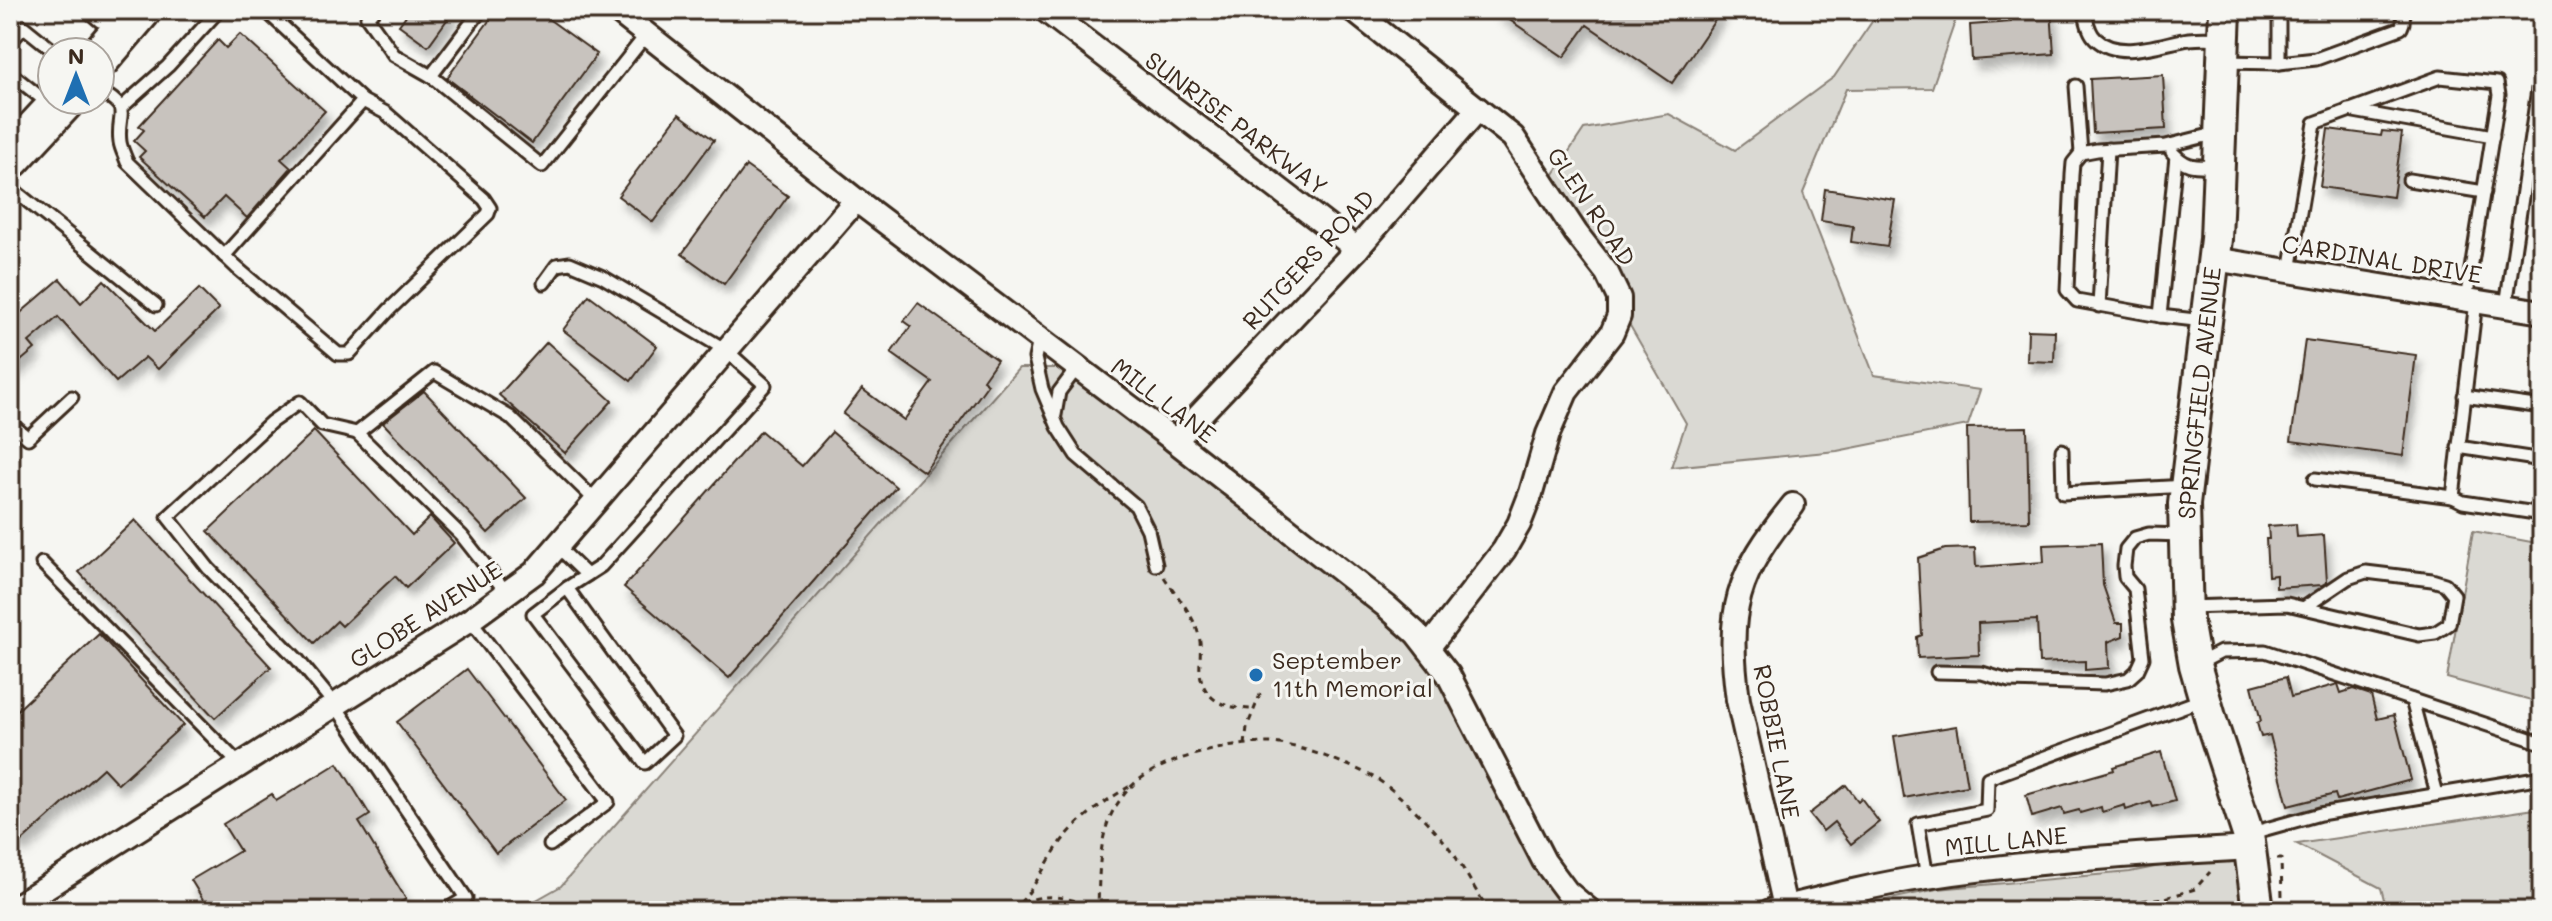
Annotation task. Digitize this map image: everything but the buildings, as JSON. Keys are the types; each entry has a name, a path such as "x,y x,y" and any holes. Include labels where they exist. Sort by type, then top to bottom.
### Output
{"highway":[{"path":"99,24 140,10"},
{"path":"10,128 31,85"},
{"path":"10,158 31,85"}],"main road":[{"name":"SPRINGFIELD AVENUE","path":"2224,37 2214,259 2187,486 2186,607 2195,665 2270,904"}],"street":[{"name":"MILL LANE","path":"616,10 856,200 1175,441 1386,606 1416,633 1448,674 1544,861 1567,892 1590,911"},
{"name":"SUNRISE PARKWAY","path":"1045,10 1357,249"},
{"name":"GLEN ROAD","path":"1353,10 1513,137 1576,233 1607,273 1619,298 1619,316 1612,333 1566,392 1548,434 1519,524 1504,550 1428,648"},
{"name":"RUTGERS ROAD","path":"1175,441 1357,249 1478,109"},
{"name":"GLOBE AVENUE","path":"10,910 34,900 470,620 534,573 856,200"},
{"name":"CARDINAL DRIVE","path":"2214,259 2542,312"},
{"name":"ROBBIE LANE","path":"1778,909 1738,700 1733,666 1733,634 1736,605 1746,573 1763,541 1793,505"},
{"name":"MILL LANE","path":"1778,909 1866,887 1927,877 2249,841"}],"lane":[{"path":"121,108 168,66 219,10"},
{"path":"116,100 121,108 120,142 127,162 224,256 338,354 349,354 390,309 488,214 490,208 484,199 386,113 363,101 265,10"},
{"path":"374,10 367,17 394,55 431,76 542,166 646,35"},
{"path":"431,76 481,10"},
{"path":"2084,10 2090,32 2101,43 2124,49 2224,37 2279,63 2316,59 2401,28 2404,10"},
{"path":"2279,10 2279,63"},
{"path":"10,42 24,27 36,37"},
{"path":"2506,306 2542,62"},
{"path":"2290,271 2315,123 2440,77 2497,83 2499,95 2471,300 2453,497"},
{"path":"2076,86 2081,153"},
{"path":"224,256 363,101"},
{"path":"2347,110 2493,136"},
{"path":"2205,321 2099,306 2077,301 2067,290 2073,163 2081,153 2166,146 2219,133"},
{"path":"2166,146 2182,163 2218,166"},
{"path":"2099,306 2108,149"},
{"path":"2160,316 2176,156"},
{"path":"2409,180 2484,192"},
{"path":"10,187 156,305"},
{"path":"544,283 557,265 570,263 603,277 726,350 765,385 601,566 567,588 533,614 645,763 674,736 567,588"},
{"path":"1039,340 1035,358 1042,389 1058,427 1076,455 1136,506 1148,530 1156,565"},
{"path":"1055,416 1059,392 1077,368"},
{"path":"357,433 434,372 510,417 596,501"},
{"path":"2464,396 2542,407"},
{"path":"10,423 28,438 72,397"},
{"path":"444,911 466,898 335,705 298,660 209,569 168,517 271,422 300,402 322,425 357,433 462,536 507,593"},
{"path":"2458,447 2542,460"},
{"path":"2062,450 2063,493 2187,486"},
{"path":"2315,479 2453,497 2463,502 2542,514"},
{"path":"1937,672 1982,673 2025,682 2105,684 2128,679 2137,671 2143,658 2135,589 2125,577 2126,549 2135,538 2149,534 2185,535"},
{"path":"557,546 587,575"},
{"path":"42,563 240,765"},
{"path":"2186,607 2274,603 2305,607 2419,635 2435,633 2449,624 2454,595 2445,584 2432,580 2366,572 2348,578 2305,607"},
{"path":"470,620 608,802 550,845"},
{"path":"2195,665 2221,652 2265,651 2542,743"},
{"path":"1927,877 1918,824 1987,810 1988,778 2205,699"},
{"path":"2412,700 2437,794"},
{"path":"2249,841 2320,814 2542,777"}],"path":[{"path":"1156,565 1195,623 1200,637 1200,673 1204,687 1213,700 1238,709 1255,709"},
{"path":"1245,745 1247,727 1262,690"},
{"path":"1019,905 1066,835 1101,803 1151,773 1204,751 1274,743 1323,756 1377,779 1435,830 1490,911"},
{"path":"1011,911 1030,899 1056,897 1081,901 1098,911 1107,826 1114,809 1133,784"},
{"path":"2270,904 2281,859"},
{"path":"1999,911 2165,898 2195,889 2210,872"}],"shaded area":[{"path":"1880,10 1959,10 1932,88 1846,89 1803,193 1874,375 1980,390 1968,425 1837,451 1671,467 1686,423 1548,183 1584,129 1669,114 1735,150 1834,77"},
{"path":"1019,368 1077,368 1416,633 1544,861 1590,911 517,911 561,886"},
{"path":"2473,531 2542,544 2542,704 2447,678"},
{"path":"2542,808 2542,911 2387,911 2381,888 2297,844"},
{"path":"2250,848 2258,911 1835,911 1937,889 2130,872"}],"place":[{"name":"September 11th Memorial","path":"1256,675"}]}
